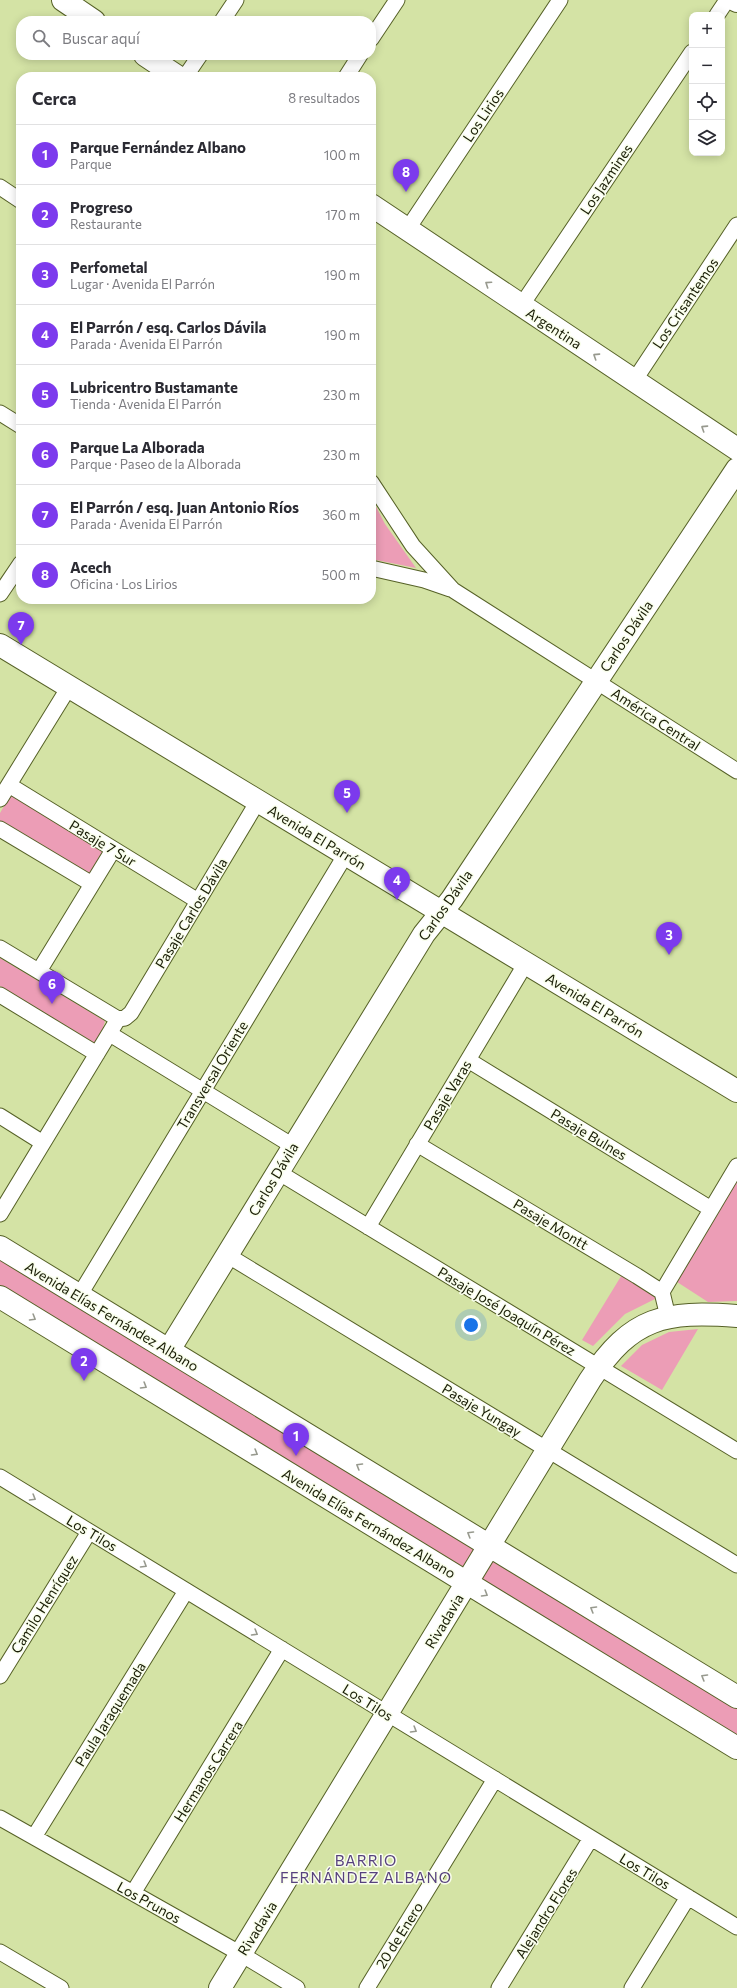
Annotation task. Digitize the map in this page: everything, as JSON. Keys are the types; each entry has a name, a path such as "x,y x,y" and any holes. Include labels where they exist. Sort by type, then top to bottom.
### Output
{"main road":[{"path":"152,60 170,72"},
{"name":"Argentina","path":"376,209 737,449"},
{"name":"Carlos Dávila","path":"169,1350 424,934 452,899 737,469"},
{"name":"Avenida El Parrón","path":"0,645 441,911 737,1092"},
{"name":"Avenida Elías Fernández Albano","path":"0,1247 737,1697"},
{"name":"Avenida Elías Fernández Albano","path":"0,1297 737,1748"},
{"name":"Rivadavia","path":"220,1988 489,1546 609,1353 634,1332 668,1317 697,1314 737,1316"}],"street":[{"path":"225,16 236,0"},
{"path":"376,32 397,0"},
{"name":"Los Lirios","path":"407,230 560,0"},
{"path":"719,12 727,0"},
{"name":"Los Jazmines","path":"521,306 689,56"},
{"path":"188,72 197,60"},
{"path":"349,72 357,60"},
{"path":"0,187 16,198"},
{"name":"Los Crisantemos","path":"634,381 737,225"},
{"path":"0,412 16,423"},
{"path":"376,490 413,546 453,590"},
{"path":"376,569 424,580 453,590"},
{"path":"0,594 16,570"},
{"name":"América Central","path":"453,590 737,771"},
{"path":"0,799 69,687"},
{"name":"Pasaje 7 Sur","path":"8,785 198,901"},
{"name":"Pasaje Carlos Dávila","path":"118,1020 125,1018 131,1013 258,801"},
{"path":"0,829 92,884"},
{"path":"39,971 113,850"},
{"name":"Transversal Oriente","path":"79,1296 346,854"},
{"path":"0,948 118,1020 0,1214"},
{"name":"Pasaje Varas","path":"368,1226 526,963"},
{"path":"0,995 98,1054"},
{"path":"110,1034 293,1146"},
{"name":"Pasaje Bulnes","path":"468,1060 711,1209"},
{"path":"0,1116 44,1143"},
{"name":"Pasaje Montt","path":"417,1144 662,1292"},
{"path":"668,1317 662,1292 737,1166"},
{"name":"Pasaje José Joaquín Pérez","path":"278,1172 737,1451"},
{"name":"Pasaje Yungay","path":"227,1255 737,1565"},
{"name":"Los Tilos","path":"0,1477 737,1927"},
{"name":"Camilo Henríquez","path":"0,1676 89,1532"},
{"name":"Paula Jaraquemada","path":"34,1837 186,1591"},
{"name":"Hermanos Carrera","path":"133,1893 282,1649"},
{"name":"20 de Enero","path":"367,1988 495,1779"},
{"name":"Los Prunos","path":"0,1818 241,1954 297,1988"},
{"name":"Alejandro Flores","path":"499,1988 592,1838"},
{"path":"632,1988 688,1897"},
{"path":"0,1952 61,1988"}],"shaded area":[{"path":"376,507 385,524 416,568 376,560"},
{"path":"11,794 105,850 88,878 0,825 0,813"},
{"path":"0,958 105,1021 98,1045 0,986"},
{"path":"737,1175 737,1301 708,1302 674,1280"},
{"path":"0,1260 737,1709 737,1741 0,1290"},
{"path":"623,1273 661,1296 625,1314 593,1346 582,1340"},
{"path":"698,1329 662,1390 621,1366 642,1345 669,1332"}],"place":[{"name":"Acech","path":"406,192"},
{"name":"El Parrón / esq. Juan Antonio Ríos","path":"21,645"},
{"name":"Lubricentro Bustamante","path":"347,813"},
{"name":"El Parrón / esq. Carlos Dávila","path":"397,900"},
{"name":"Perfometal","path":"669,955"},
{"name":"Parque La Alborada","path":"52,1004"},
{"name":"Progreso","path":"84,1381"},
{"name":"Parque Fernández Albano","path":"296,1456"}],"district":[{"name":"BARRIO FERNÁNDEZ ALBANO","path":"366,1868"}]}
